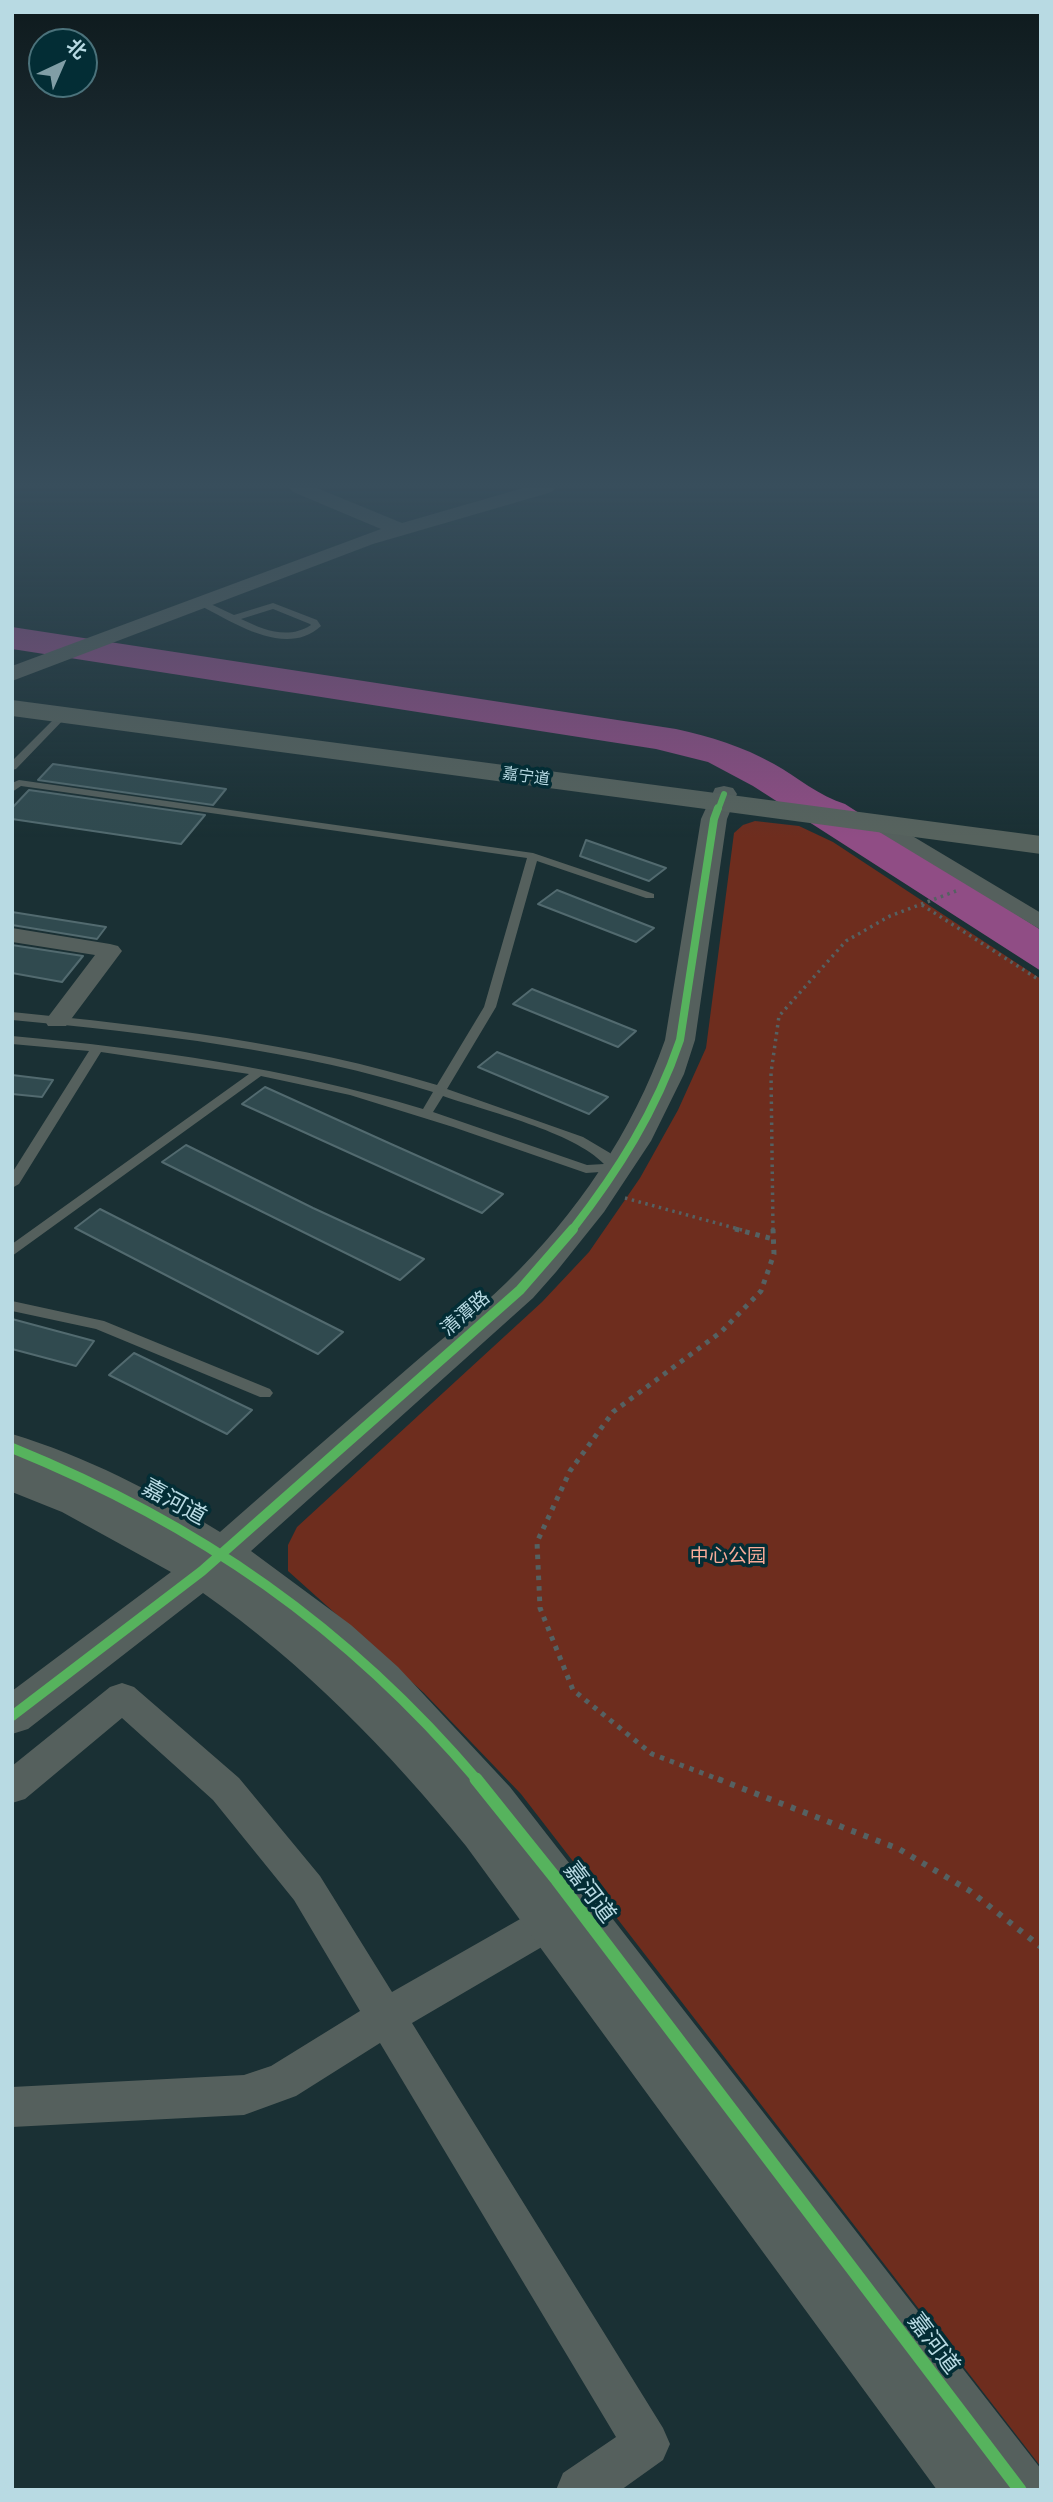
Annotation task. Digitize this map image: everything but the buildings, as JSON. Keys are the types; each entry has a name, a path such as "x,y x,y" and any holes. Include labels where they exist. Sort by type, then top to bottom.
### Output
{"main road":[{"name":"嘉宁道","path":"12,700 722,799"},
{"name":"嘉宁道","path":"12,708 770,805 1041,845"},
{"name":"嘉宁道","path":"875,819 1041,837"}],"street":[{"path":"12,674 29,661 183,605"},
{"path":"104,634 192,605"},
{"name":"清潭路","path":"12,1716 212,1562 520,1290 563,1244 636,1136 671,1072 680,1040 714,820 722,799"},
{"path":"875,819 1041,923"},
{"path":"12,935 110,951 57,1021"},
{"name":"嘉河道","path":"12,1448 107,1488 191,1532 212,1562 384,1721 455,1798 973,2490"},
{"name":"嘉河道","path":"12,1476 212,1562 314,1621 371,1669 426,1722 484,1788 1020,2490"},
{"path":"12,1788 122,1698 226,1789 307,1888 647,2444 580,2490"},
{"path":"12,2106 244,2095 282,2082 387,2016 550,1923"}],"lane":[{"path":"206,605 234,618 279,638 299,636 316,626 314,622 273,606 234,618"},
{"path":"12,766 63,715"},
{"path":"12,789 19,783 534,856 649,896"},
{"path":"425,1114 490,1007 534,856"},
{"path":"12,1016 151,1031 285,1053 440,1091 550,1128 604,1153 608,1179"},
{"path":"12,1040 97,1048 259,1072 353,1093 425,1114 608,1179"},
{"path":"12,1184 97,1048"},
{"path":"12,1251 259,1072"},
{"path":"12,1307 99,1325 265,1392"}],"path":[{"path":"977,883 890,916 846,941 822,964 779,1016 771,1073 770,1165 774,1254 761,1291 721,1332 613,1412 570,1471 537,1542 540,1608 573,1690 652,1755 899,1849 970,1891 1041,1947"},
{"path":"921,904 1041,981"},
{"path":"608,1179 773,1239"}],"green space":[{"name":"中心公园","path":"755,821 799,826 833,842 1041,979 1041,2467 521,1794 424,1693 288,1571 288,1545 297,1527 542,1302 589,1252 640,1178 678,1110 706,1048 734,833 743,825"}],"shaded area":[{"path":"12,627 676,729 726,743 762,758 835,801 845,804 1041,930 1041,971 753,786 708,762 656,749 12,649"}],"cycle path":[{"path":"12,1716 202,1571 520,1290 592,1205 635,1141 669,1074 680,1040 714,819 724,794"},
{"path":"12,1448 127,1498 236,1562 336,1637 383,1679 427,1724 494,1800 557,1880 1020,2490"}]}
